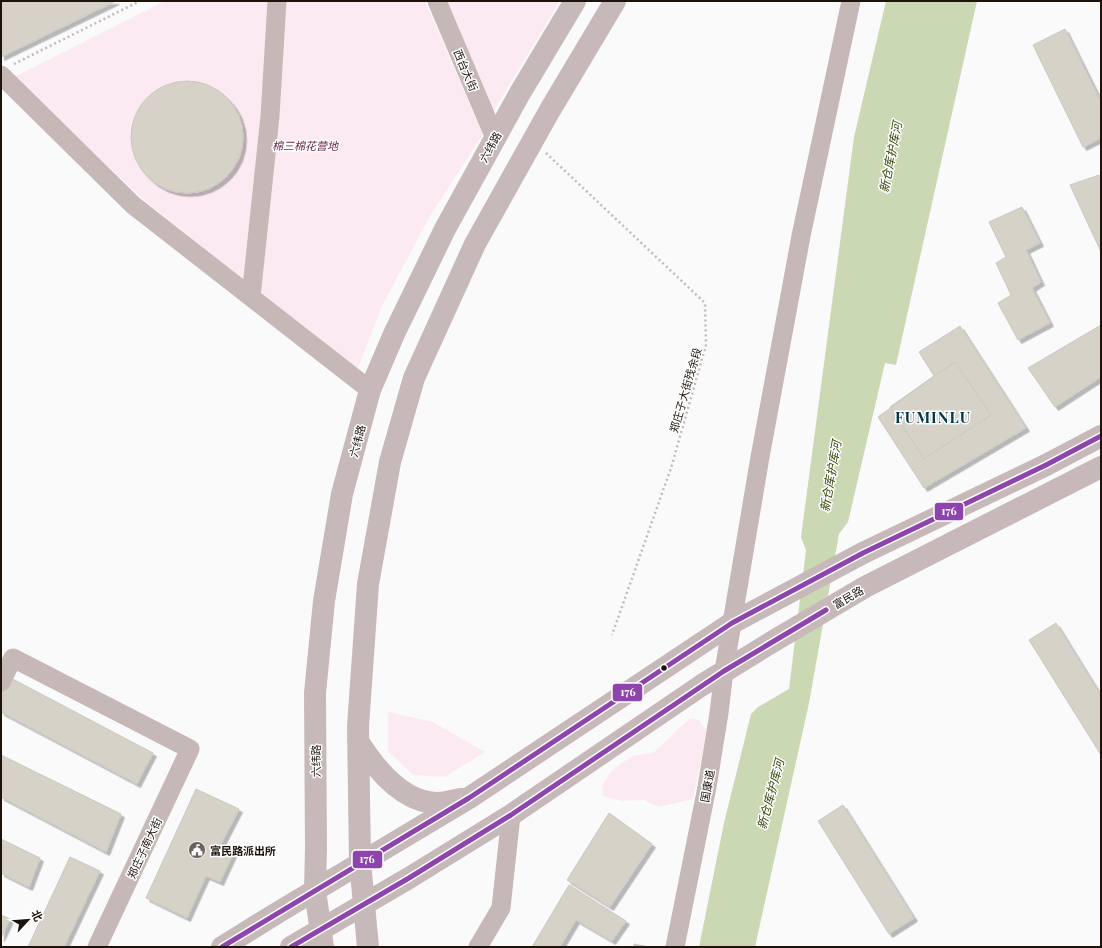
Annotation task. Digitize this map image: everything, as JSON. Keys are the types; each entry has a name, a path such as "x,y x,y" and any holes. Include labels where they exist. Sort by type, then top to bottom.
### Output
{"main road":[{"name":"六纬路","path":"321,939 315,890 315,693 324,601 342,494 370,390 394,334 444,230 520,93 575,1"},
{"path":"368,947 360,862 358,726 368,584 390,462 414,378 475,244 550,110 615,1"},
{"path":"222,947 360,862 469,798 732,623 863,552 1046,465 1101,436"},
{"name":"富民路","path":"291,947 321,939 365,904 511,815 724,671 777,639 865,587 1101,467"},
{"path":"358,741 368,758 383,775 401,790 416,799 437,803 469,798"}],"street":[{"path":"251,297 270,116 277,1"},
{"name":"西台大街","path":"437,1 495,138"},
{"name":"国康道","path":"675,947 707,787 724,671 760,457 801,236 851,1"},
{"path":"4,71 133,205 370,390"},
{"name":"郑庄子南大街","path":"1,682 13,658 190,749 97,947"},
{"path":"478,947 501,908 511,815"}],"path":[{"path":"4,71 140,1"},
{"name":"郑庄子大街残余段","path":"533,140 705,302 706,345 671,468 612,635"}],"green space":[{"name":"棉三棉花营地","path":"165,1 425,1 483,134 430,216 382,306 357,370 144,200 14,77"},
{"path":"447,1 560,1 493,112"},
{"path":"388,712 433,722 485,752 445,777 413,775 388,751"},
{"path":"690,718 699,720 706,730 693,799 659,807 644,800 622,801 603,796 602,786 611,771 632,756 654,752"}],"water":[{"name":"新仓库护库河","path":"886,1 977,1 896,365 885,363 848,522 839,534 809,703 755,947 699,947 724,823 751,714 758,707 789,689 806,550 801,537 854,137"}],"building":[{"path":"1,1 116,1 1,57"},
{"path":"1065,29 1101,102 1101,138 1083,147 1033,45"},
{"path":"187,81 208,85 227,97 239,116 243,137 239,158 227,177 208,189 187,193 166,189 147,177 135,158 131,137 135,116 147,97 166,85"},
{"path":"1099,175 1101,179 1101,252 1070,185"},
{"path":"1022,207 1040,243 1026,250 1041,282 1032,288 1050,323 1018,340 998,303 1011,295 996,263 1006,257 989,222"},
{"path":"1101,325 1101,377 1055,407 1028,368"},
{"path":"960,326 1026,428 924,488 878,417 934,376 919,352"},
{"path":"955,362 991,415 924,459 890,407"},
{"path":"1056,623 1101,696 1101,755 1029,640"},
{"path":"7,676 153,753 137,784 1,712 1,688"},
{"path":"1,755 121,814 106,852 1,797"},
{"name":"富民路派出所","path":"196,789 239,809 220,846 233,854 220,882 206,876 187,918 146,898"},
{"path":"843,805 914,918 889,934 818,821"},
{"path":"609,813 652,844 610,907 567,880"},
{"path":"1,839 40,858 29,887 1,873"},
{"path":"70,857 100,871 64,947 28,947"},
{"path":"569,885 626,921 612,941 576,920 560,947 532,947"},
{"path":"1,915 10,919 1,938"},
{"path":"634,944 649,947 634,947"}],"transit line":[{"name":"176","path":"222,947 469,798 732,623 863,553 1046,465 1101,436"},
{"name":"176","path":"291,947 409,878 511,815 724,671 826,610"}],"place":[{"name":"富民路派出所","path":"197,850"}],"district":[{"name":"FUMINLU","path":"933,417"}]}
